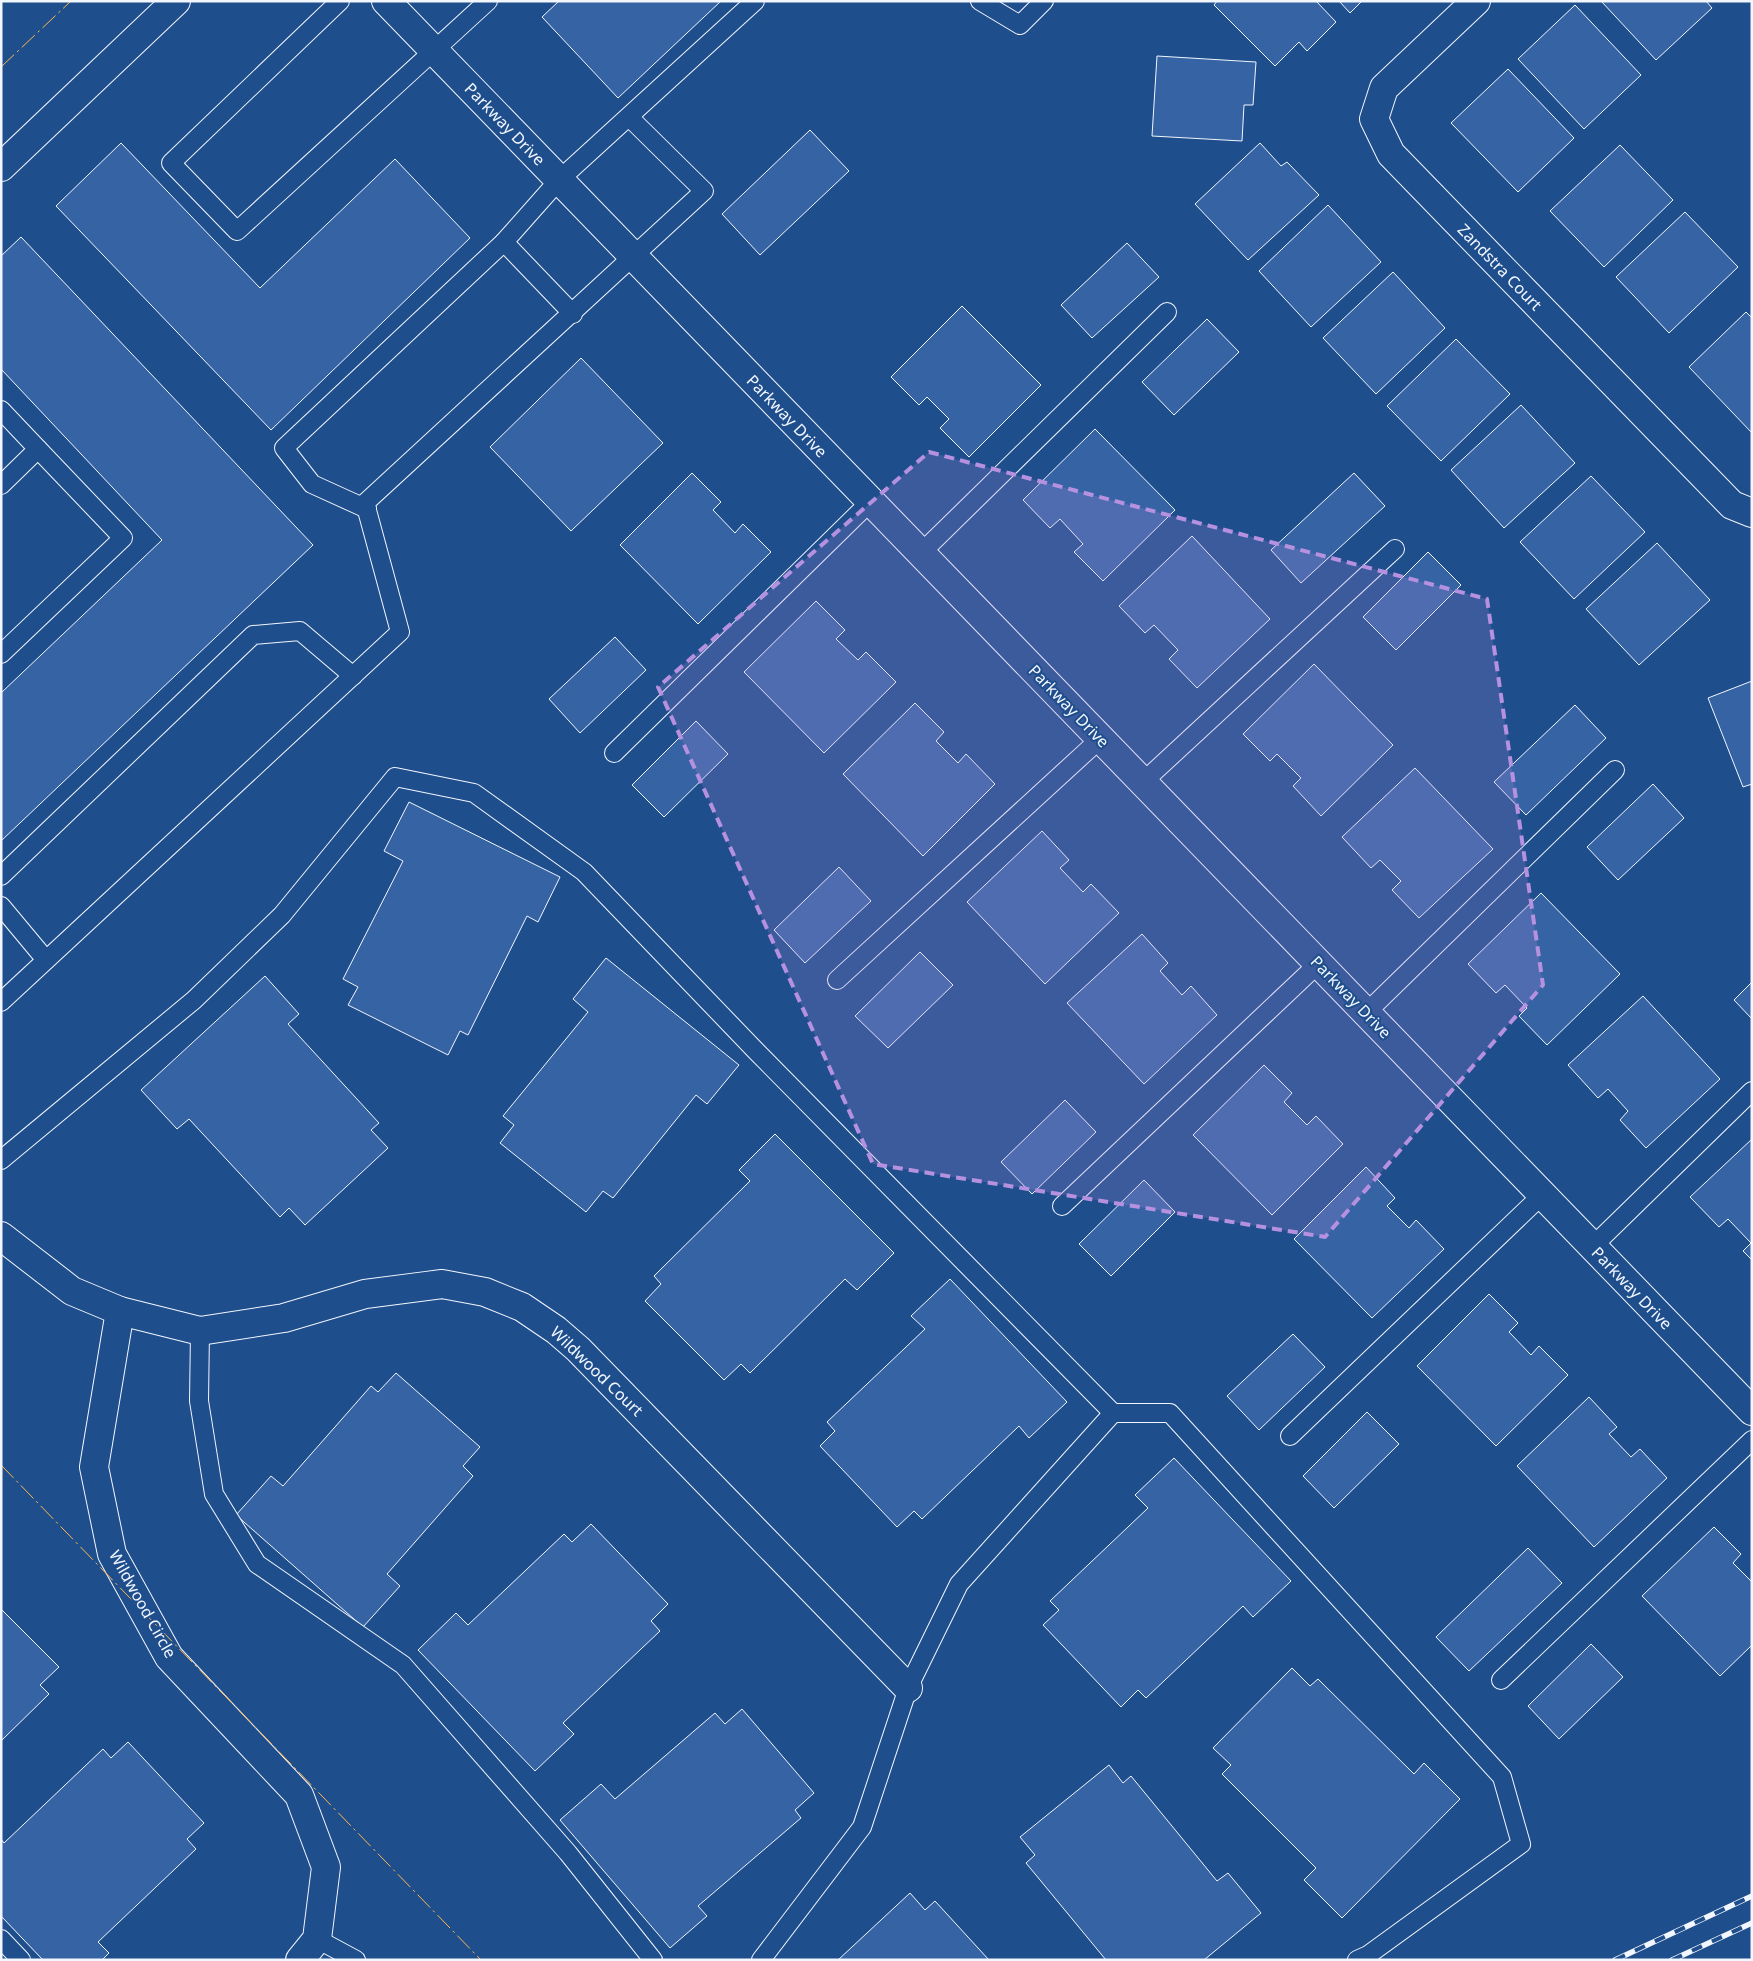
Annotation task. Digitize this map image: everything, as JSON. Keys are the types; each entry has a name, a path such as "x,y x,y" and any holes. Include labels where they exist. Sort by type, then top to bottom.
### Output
{"street":[{"path":"1,167 176,1"},
{"name":"Parkway Drive","path":"386,1 1752,1412"},
{"name":"Zandstra Court","path":"1476,1 1384,88 1374,119 1390,154 1732,505 1752,513"},
{"name":"Wildwood Court","path":"1,1236 72,1291 120,1311 200,1331 284,1318 365,1294 442,1284 485,1292 522,1307 556,1330 578,1349 908,1688"},
{"name":"Wildwood Circle","path":"120,1311 94,1467 112,1554 169,1657 299,1795 326,1867 317,1939"},
{"path":"300,1960 317,1939"}],"lane":[{"path":"340,1 172,163 237,231 488,1"},
{"path":"367,509 312,484 284,448 504,242 559,180 755,1"},
{"path":"980,1 1020,25 1044,1"},
{"path":"1,1002 400,632 365,502 573,314 704,191 629,117"},
{"path":"504,242 573,314"},
{"path":"921,553 1166,312"},
{"path":"1,410 123,538 1,654"},
{"path":"1,485 38,449"},
{"path":"614,753 870,502"},
{"path":"1143,782 1395,548"},
{"path":"1,876 253,635 300,631 353,676"},
{"path":"838,980 1100,739"},
{"path":"1366,1013 1615,770"},
{"path":"1,1160 194,1000 275,921 395,777 474,792 584,872 756,1051 1113,1413 1170,1414 1502,1778 1521,1844 1368,1955 1357,1960"},
{"path":"1,906 46,960"},
{"path":"1062,1206 1318,964"},
{"path":"1592,1247 1752,1091"},
{"path":"1290,1436 1542,1195"},
{"path":"200,1331 199,1401 214,1494 257,1564 403,1665 568,1853 653,1960"},
{"path":"761,1960 862,1827 908,1688 959,1584 1113,1413"},
{"path":"1501,1680 1752,1440"},
{"path":"1,1939 22,1960"},
{"path":"317,1939 356,1960"}],"highlighted area":[{"path":"929,452 1487,599 1543,985 1325,1237 873,1164 658,687"}],"building":[{"path":"559,1 721,1 618,98 542,17"},
{"path":"1217,1 1316,1 1336,22 1307,51 1299,42 1275,66 1214,5"},
{"path":"1339,1 1362,1 1350,13"},
{"path":"1601,1 1706,1 1712,8 1656,60"},
{"path":"1575,5 1641,75 1584,129 1518,59"},
{"path":"1157,56 1256,62 1253,105 1244,105 1242,141 1152,136"},
{"path":"1508,69 1574,138 1518,192 1451,123"},
{"path":"810,130 849,171 760,255 722,214"},
{"path":"121,143 260,288 395,159 470,238 271,430 56,206"},
{"path":"1260,143 1281,166 1287,162 1319,195 1248,260 1195,204"},
{"path":"1620,145 1673,200 1604,267 1550,211"},
{"path":"1328,205 1381,262 1311,327 1259,271"},
{"path":"1685,212 1738,267 1669,333 1616,277"},
{"path":"21,237 313,545 1,841 1,693 162,540 1,369 1,256"},
{"path":"1127,243 1159,277 1092,338 1061,305"},
{"path":"1393,272 1445,328 1376,394 1323,338"},
{"path":"962,306 1041,385 969,457 940,428 949,419 927,397 919,405 891,377"},
{"path":"1746,312 1752,318 1752,433 1689,367"},
{"path":"1207,319 1239,352 1174,415 1142,382"},
{"path":"1456,339 1510,394 1441,461 1387,406"},
{"path":"581,358 663,443 571,531 490,447"},
{"path":"1521,405 1575,463 1504,528 1451,470"},
{"path":"1095,429 1175,510 1103,581 1074,552 1083,544 1060,519 1050,528 1023,500"},
{"path":"692,473 721,502 713,510 735,533 743,524 771,552 698,624 620,545"},
{"path":"1354,473 1385,506 1301,583 1271,550"},
{"path":"1591,476 1645,532 1574,599 1520,542"},
{"path":"1192,536 1270,619 1197,688 1169,659 1178,650 1154,625 1145,633 1119,606"},
{"path":"1657,543 1710,600 1639,665 1586,609"},
{"path":"1428,552 1461,585 1396,650 1363,617"},
{"path":"816,601 845,630 836,639 858,660 866,652 896,682 824,753 744,672"},
{"path":"615,637 646,670 580,733 549,699"},
{"path":"1314,664 1393,745 1321,816 1293,786 1301,778 1277,754 1270,761 1243,734"},
{"path":"1752,681 1752,784 1743,787 1708,698"},
{"path":"915,703 944,732 936,741 958,763 966,754 995,784 923,856 843,774"},
{"path":"1575,705 1606,738 1526,815 1494,782"},
{"path":"696,721 728,754 664,817 632,785"},
{"path":"1415,768 1493,849 1419,918 1392,890 1401,881 1380,860 1371,868 1342,837"},
{"path":"1653,784 1684,818 1618,880 1587,847"},
{"path":"409,802 560,877 538,922 527,916 468,1035 460,1031 448,1055 348,1005 358,987 343,979 403,861 384,851"},
{"path":"1042,831 1069,860 1060,868 1083,892 1091,884 1119,913 1045,984 967,902"},
{"path":"839,867 871,901 805,963 774,930"},
{"path":"1541,893 1620,974 1547,1045 1519,1016 1527,1008 1505,985 1496,993 1468,964"},
{"path":"1142,934 1168,963 1160,971 1182,995 1191,986 1217,1015 1144,1084 1067,1003"},
{"path":"920,952 953,985 888,1048 855,1016"},
{"path":"606,958 739,1065 707,1104 696,1095 613,1198 603,1191 586,1212 500,1143 514,1125 503,1116 588,1012 573,999"},
{"path":"265,976 299,1014 288,1024 379,1123 371,1130 388,1148 305,1225 289,1208 280,1217 189,1119 177,1129 141,1090"},
{"path":"1752,982 1752,1019 1734,1000"},
{"path":"1643,996 1720,1079 1646,1148 1620,1120 1628,1111 1608,1089 1598,1098 1568,1065"},
{"path":"1264,1065 1292,1093 1284,1102 1307,1125 1316,1116 1343,1144 1272,1215 1193,1135"},
{"path":"1065,1100 1096,1132 1032,1194 1001,1162"},
{"path":"775,1134 894,1253 857,1290 845,1279 750,1373 741,1364 724,1380 645,1301 661,1284 654,1276 750,1181 739,1170"},
{"path":"1752,1139 1752,1260 1743,1251 1751,1243 1728,1219 1719,1227 1690,1197"},
{"path":"1366,1167 1395,1198 1387,1206 1409,1228 1416,1220 1444,1249 1372,1318 1294,1239"},
{"path":"1144,1180 1175,1212 1111,1276 1079,1244"},
{"path":"950,1279 1067,1402 1029,1438 1019,1426 922,1519 914,1511 897,1527 820,1446 835,1431 827,1422 925,1329 911,1316"},
{"path":"1489,1294 1518,1323 1509,1332 1531,1355 1539,1346 1568,1375 1496,1446 1417,1366"},
{"path":"1293,1334 1325,1367 1259,1430 1227,1396"},
{"path":"396,1373 480,1447 463,1466 473,1476 387,1574 400,1586 363,1627 236,1515 271,1476 283,1486 371,1386 378,1392"},
{"path":"1589,1397 1617,1427 1609,1434 1631,1457 1640,1449 1667,1478 1594,1547 1517,1466"},
{"path":"1367,1412 1399,1444 1334,1508 1303,1476"},
{"path":"1174,1458 1291,1581 1253,1617 1243,1606 1146,1698 1138,1690 1121,1707 1043,1625 1059,1610 1050,1601 1148,1508 1135,1495"},
{"path":"591,1524 668,1604 651,1621 660,1631 563,1723 574,1734 535,1771 418,1650 456,1613 468,1625 564,1534 572,1542"},
{"path":"1714,1527 1741,1554 1733,1563 1752,1582 1752,1645 1720,1676 1642,1596"},
{"path":"1528,1548 1562,1583 1469,1671 1436,1637"},
{"path":"1,1609 59,1667 40,1685 49,1694 1,1741"},
{"path":"1591,1644 1623,1677 1559,1739 1528,1706"},
{"path":"1292,1668 1310,1686 1318,1679 1414,1774 1424,1763 1460,1799 1342,1918 1304,1880 1316,1868 1222,1774 1231,1765 1213,1748"},
{"path":"742,1709 814,1793 795,1810 801,1818 698,1906 707,1916 670,1948 560,1820 601,1784 615,1799 715,1713 725,1724"},
{"path":"128,1742 204,1823 187,1839 196,1849 98,1942 109,1953 102,1960 43,1960 1,1916 1,1839 4,1843 103,1749 111,1758"},
{"path":"1109,1765 1123,1783 1131,1776 1217,1881 1228,1873 1261,1913 1204,1960 1106,1960 1026,1863 1035,1855 1020,1837"},
{"path":"910,1893 925,1910 935,1901 989,1960 838,1960"}],"railway":[{"path":"1615,1960 1752,1896"},
{"path":"1672,1960 1752,1923"}],"power":[{"path":"1,67 71,1"},
{"path":"1,1465 481,1960"}]}
